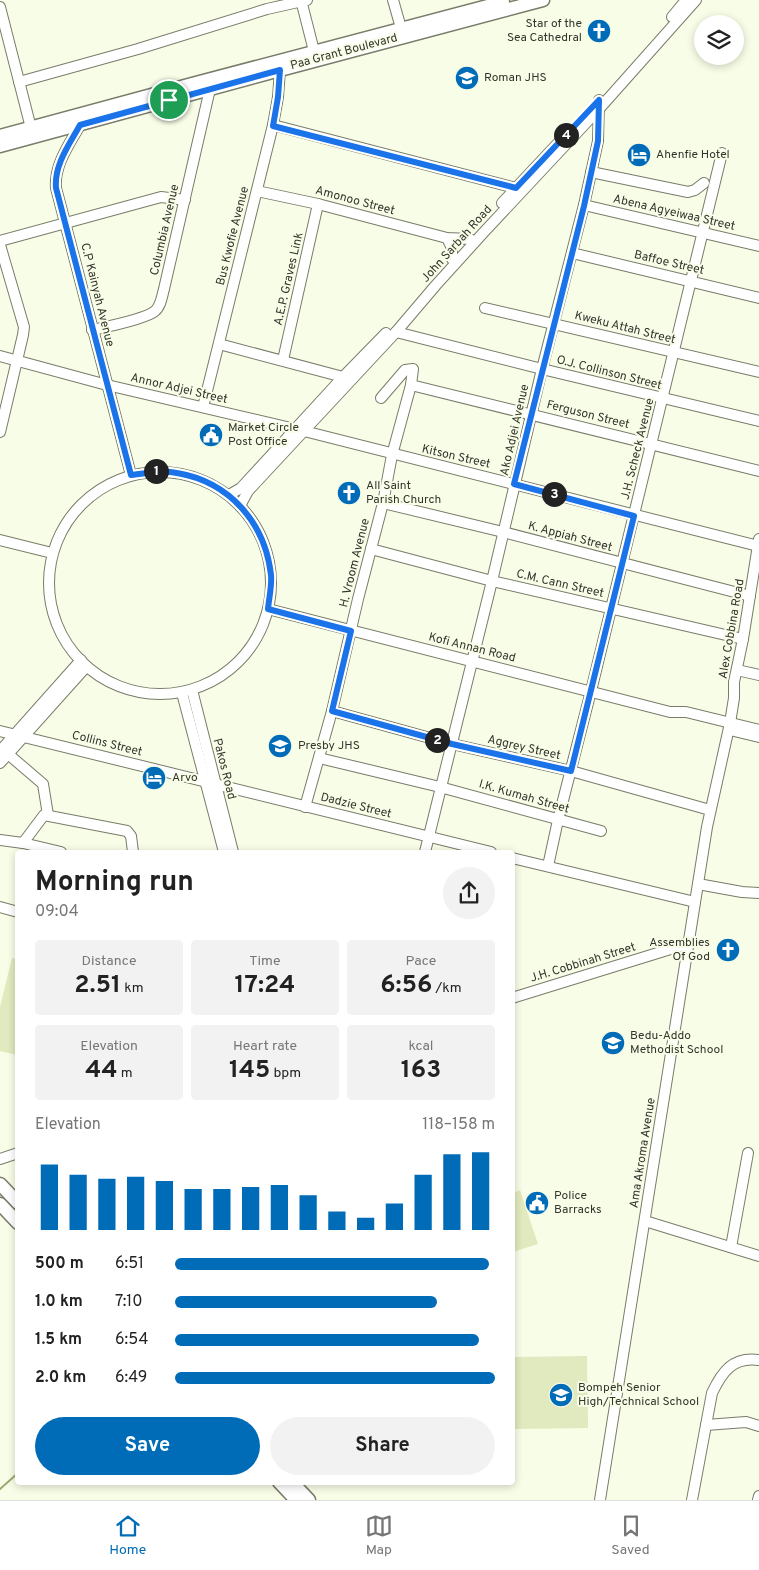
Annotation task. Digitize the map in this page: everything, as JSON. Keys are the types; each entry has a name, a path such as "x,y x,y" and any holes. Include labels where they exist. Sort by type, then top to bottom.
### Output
{"main road":[{"name":"Paa Grant Boulevard","path":"0,136 168,95 210,89 280,70 511,0"},
{"name":"Paa Grant Boulevard","path":"0,146 80,125 168,95 314,51 543,0"},
{"path":"0,1184 15,1200"},
{"path":"0,1204 15,1220"},
{"path":"282,1485 296,1500"},
{"path":"295,1485 309,1500"}],"street":[{"path":"19,82 138,49 252,13 303,0 314,51"},
{"path":"393,0 402,32"},
{"name":"John Sarbah Road","path":"240,506 248,491 343,377 388,331 516,188 599,104 686,0"},
{"name":"John Sarbah Road","path":"229,495 241,488 396,332 599,104 696,0"},
{"path":"0,7 31,128"},
{"name":"Bus Kwofie Avenue","path":"203,407 273,126 280,70"},
{"name":"Columbia Avenue","path":"92,330 144,316 156,310 164,289 210,89"},
{"name":"Ako Adjei Avenue","path":"426,850 542,369 584,206 598,141 599,104"},
{"name":"C.P Kainyah Avenue","path":"80,125 58,169 55,178 56,188 67,224 92,330 131,475"},
{"path":"273,126 516,188"},
{"name":"J.H. Scheck Avenue","path":"548,866 722,153"},
{"path":"591,172 688,192 695,190 704,182"},
{"name":"Amonoo Street","path":"257,191 318,204 447,238 470,239"},
{"path":"0,432 24,327 0,243 161,197 184,200"},
{"name":"A.E.P. Graves Link","path":"283,360 318,204"},
{"name":"Abena Agyeiwaa Street","path":"584,206 759,246"},
{"path":"447,238 452,248 452,259"},
{"name":"Baffoe Street","path":"572,253 759,298"},
{"name":"Kweku Attah Street","path":"485,308 759,372"},
{"name":"O.J. Collinson Street","path":"396,332 759,421"},
{"path":"219,344 343,377"},
{"name":"Annor Adjei Street","path":"0,356 107,385 299,431"},
{"path":"381,398 405,370 410,368 413,369 414,373 411,385"},
{"name":"Ferguson Street","path":"411,385 532,413 759,471"},
{"name":"H. Vroom Avenue","path":"305,807 332,711 383,503 392,455 411,385"},
{"name":"Kitson Street","path":"299,431 514,484 634,516 758,543"},
{"path":"153,471 176,472 198,478 218,487 229,495 254,523 266,549 271,577 268,609 261,630 247,652 229,670 187,692 148,693 115,685 84,664 66,643 52,615 48,584 52,553 63,526 81,503 104,486 131,475 153,471"},
{"name":"K. Appiah Street","path":"383,503 750,596"},
{"path":"0,540 52,553"},
{"name":"Alex Cobbina Road","path":"727,726 734,698 734,682 743,639 758,543"},
{"name":"C.M. Cann Street","path":"371,549 492,581 743,639"},
{"name":"Kofi Annan Road","path":"268,609 670,712 686,712 759,737"},
{"path":"0,763 4,753 84,664"},
{"path":"737,670 759,675"},
{"name":"Pakos Road","path":"187,692 201,763 210,783 232,850"},
{"name":"Pakos Road","path":"187,692 210,783 224,850"},
{"name":"Aggrey Street","path":"332,711 452,744 571,771 710,810"},
{"name":"Kofi Annan Road","path":"727,726 759,730"},
{"name":"Ama Akroma Avenue","path":"600,1500 620,1364 690,944 710,810 709,797 727,726"},
{"name":"Collins Street","path":"0,731 210,783"},
{"path":"4,753 43,784 48,815"},
{"name":"I.K. Kumah Street","path":"319,758 440,787 601,831"},
{"path":"183,776 201,763"},
{"name":"Dadzie Street","path":"210,783 483,850"},
{"path":"23,842 41,817 48,815 127,831 131,836 133,850"},
{"path":"0,840 23,842 53,850"},
{"path":"515,859 695,902"},
{"path":"698,884 759,893"},
{"path":"0,907 15,911"},
{"name":"J.H. Cobbinah Street","path":"515,997 690,944"},
{"path":"732,1247 748,1153"},
{"path":"0,1159 15,1154"},
{"path":"645,1221 759,1256"},
{"path":"692,1500 712,1393 718,1379 733,1364 744,1359 759,1360"},
{"path":"706,1424 746,1422 759,1426"},
{"path":"758,1500 759,1496"}],"green space":[{"path":"12,958 15,959 15,1055 0,1051 0,1007"},
{"path":"520,1190 538,1244 515,1251 515,1192"},
{"path":"587,1356 588,1428 515,1429 515,1357"}],"waterway":[{"path":"0,1489 15,1476"}],"place":[{"name":"Star of the Sea Cathedral","path":"599,31"},
{"name":"Roman JHS","path":"467,78"},
{"name":"Ahenfie Hotel","path":"639,155"},
{"name":"Market Circle Post Office","path":"211,435"},
{"name":"All Saint Parish Church","path":"349,493"},
{"name":"Presby JHS","path":"280,746"},
{"name":"Arvo","path":"154,778"},
{"name":"Assemblies Of God","path":"728,950"},
{"name":"Bedu-Addo Methodist School","path":"613,1043"},
{"name":"Police Barracks","path":"537,1203"},
{"name":"Bompeh Senior High/Technical School","path":"561,1395"}],"route":[{"path":"280,70 273,126 516,188 599,100 600,127 584,206 514,484 634,516 571,771 452,744 332,711 351,631 268,609 271,577 266,549 254,523 229,495 218,487 198,478 176,472 153,471 131,475 92,330 55,178 80,125 169,100 280,70"}]}
